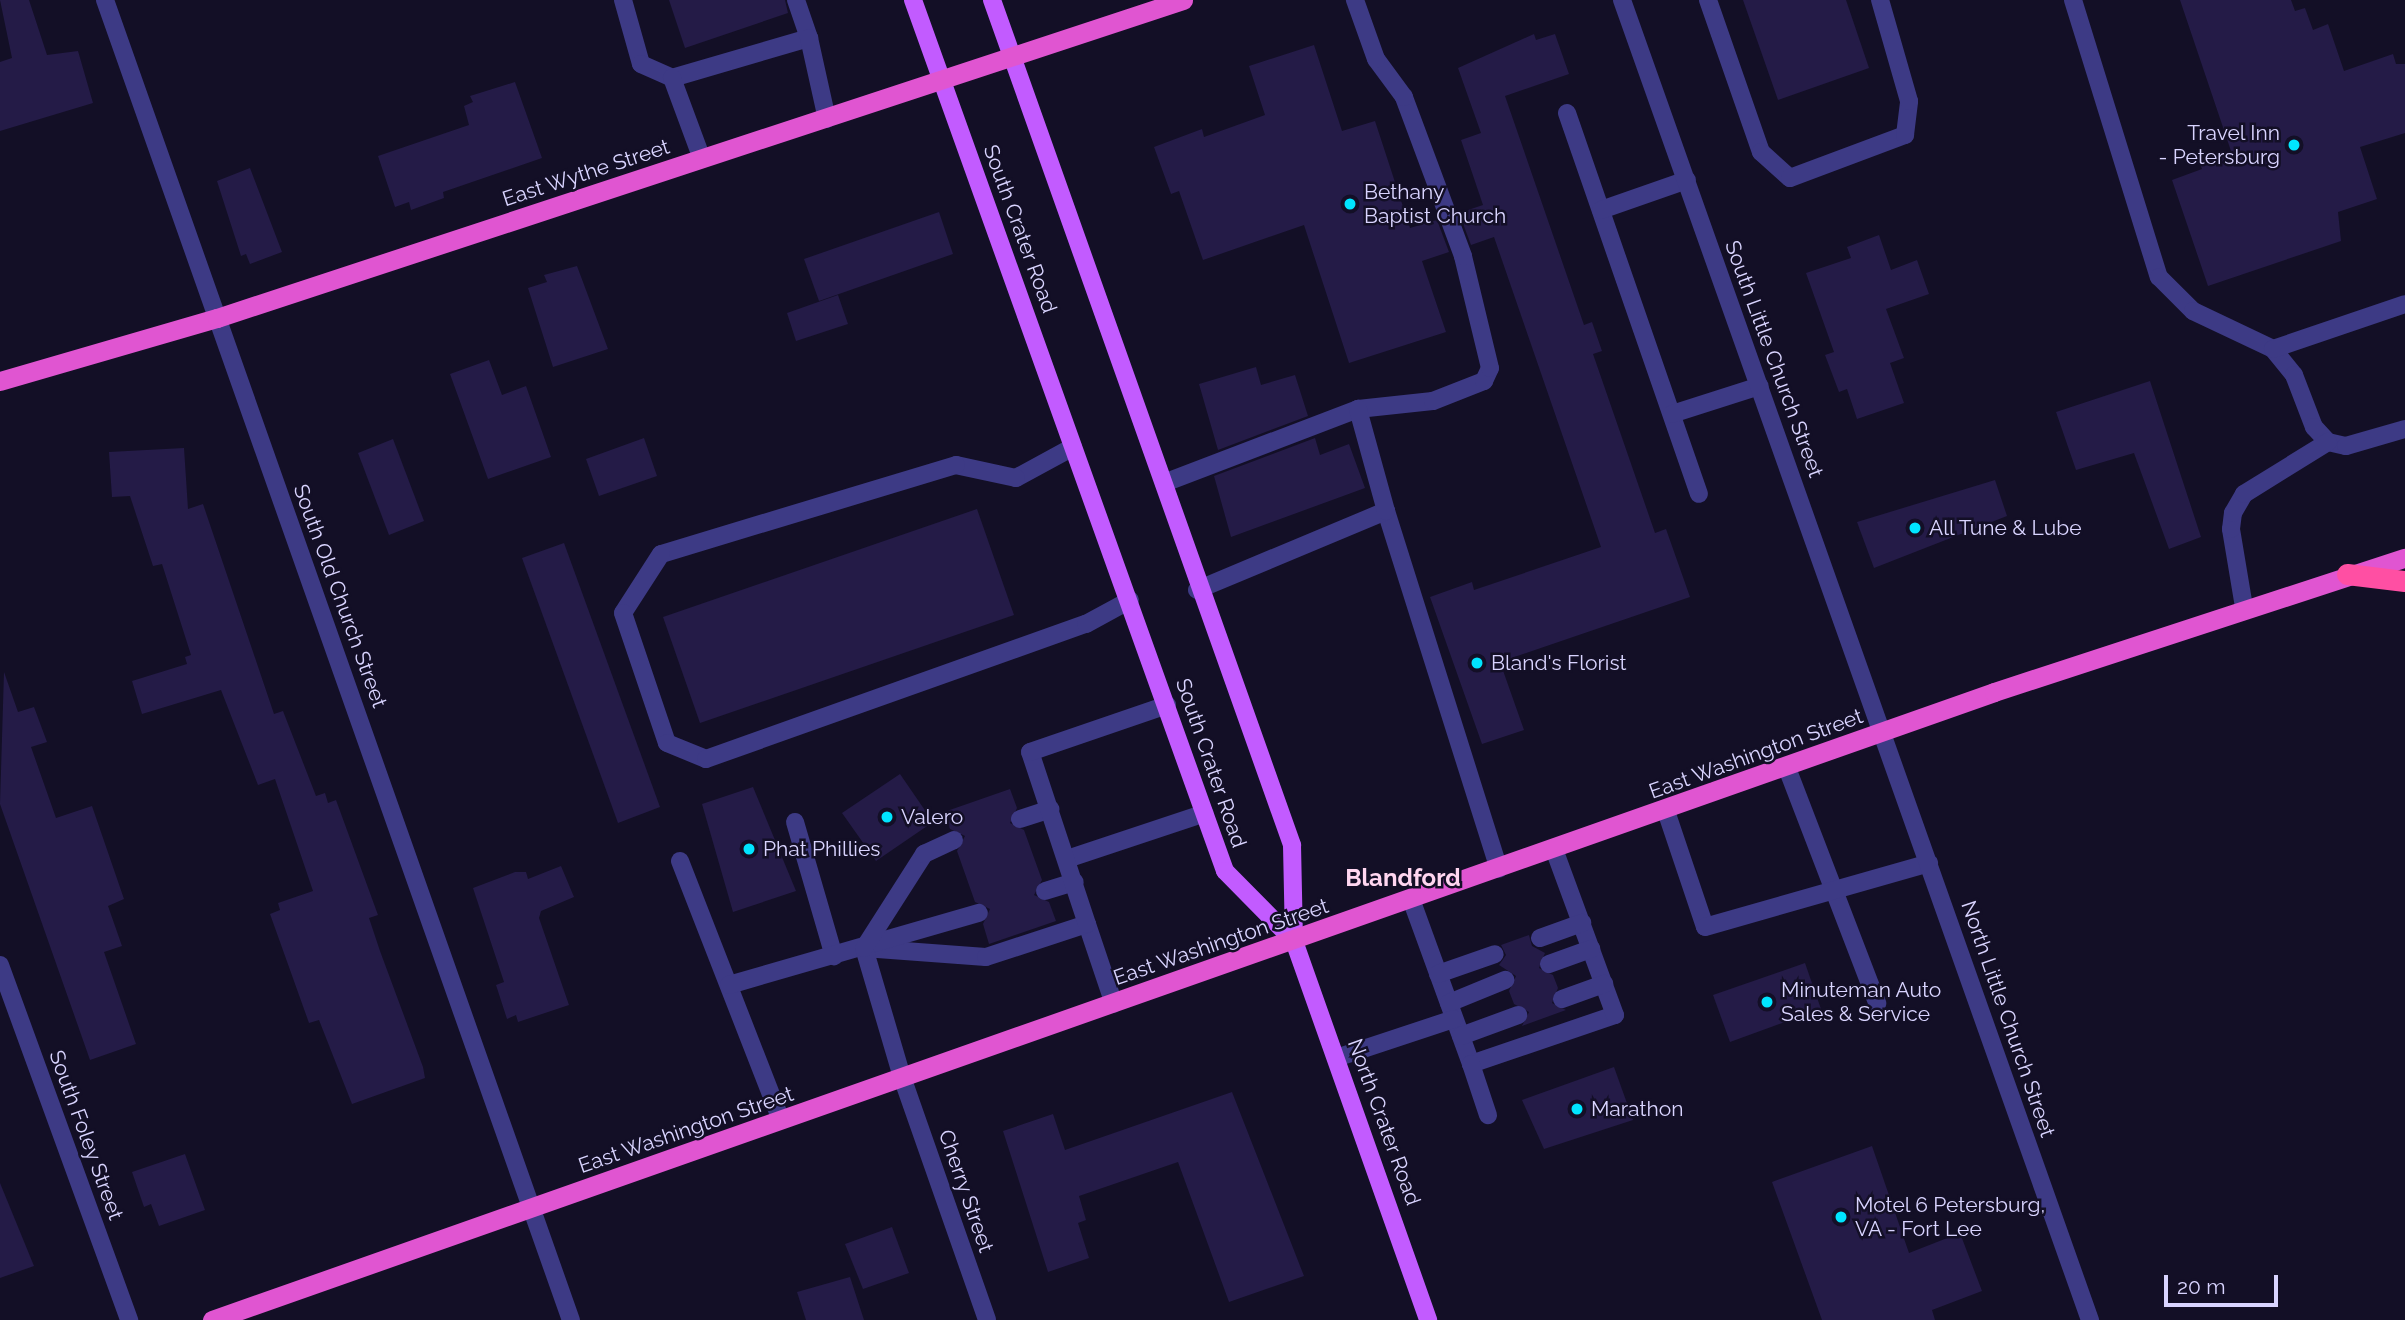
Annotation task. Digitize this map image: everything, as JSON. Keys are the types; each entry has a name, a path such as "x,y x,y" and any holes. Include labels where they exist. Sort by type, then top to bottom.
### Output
{"highway":[{"name":"East Wythe Street","path":"0,381 217,318 941,82 1011,56 1183,0"},
{"name":"East Washington Street","path":"212,1320 2244,607 2405,558"},
{"path":"2347,574 2405,581"}],"main road":[{"name":"South Crater Road","path":"913,0 1225,871 1294,941"},
{"path":"992,0 1164,483 1197,590 1292,845 1294,941"},
{"name":"North Crater Road","path":"1294,941 1428,1320"}],"street":[{"name":"South Old Church Street","path":"105,0 535,1207 571,1320"},
{"path":"623,0 641,64 671,78 809,37"},
{"path":"796,0 809,37 827,119"},
{"path":"1164,483 1358,410 1433,401 1483,381 1490,368 1463,257 1404,97 1376,59 1355,0"},
{"name":"South Little Church Street","path":"1622,0 1884,733"},
{"path":"1709,0 1761,152 1790,178 1905,135 1909,101 1880,0"},
{"path":"2073,0 2159,277 2193,311 2273,349 2294,375 2314,427 2328,442 2346,446 2405,429"},
{"path":"671,78 702,159"},
{"path":"1567,113 1699,494"},
{"path":"1601,210 1687,180"},
{"path":"2273,349 2405,304"},
{"path":"1672,414 1760,386"},
{"path":"1358,410 1386,511 1499,869"},
{"path":"2244,607 2231,529 2233,513 2244,494 2328,442"},
{"path":"1073,447 1016,478 956,465 661,554 623,613 667,743 706,759 1086,624 1129,600"},
{"path":"1197,590 1386,511"},
{"path":"1114,1004 1030,752 1167,705"},
{"name":"North Little Church Street","path":"1884,733 2090,1320"},
{"path":"1787,768 1877,1003"},
{"path":"1020,819 1050,809"},
{"path":"1666,811 1705,927 1929,863"},
{"path":"1067,859 1205,813"},
{"path":"795,822 834,956"},
{"path":"864,948 924,854 954,840"},
{"path":"1471,1064 1615,1015 1554,849"},
{"path":"680,862 781,1120"},
{"path":"1045,891 1075,882"},
{"path":"1411,899 1488,1115"},
{"path":"729,985 979,913"},
{"path":"1539,938 1582,923"},
{"path":"864,948 986,957 1087,924"},
{"name":"Cherry Street","path":"864,948 902,1077 987,1320"},
{"path":"1549,964 1591,949"},
{"path":"1438,974 1495,954"},
{"name":"South Foley Street","path":"0,965 130,1320"},
{"path":"1455,1019 1505,980"},
{"path":"1562,999 1604,984"},
{"path":"1336,1058 1455,1019 1518,1015"}],"building":[{"path":"0,0 29,0 47,55 78,51 93,103 0,131 0,62 12,58"},
{"path":"669,0 785,0 788,13 685,48"},
{"path":"1743,0 1846,0 1869,68 1778,100"},
{"name":"Travel Inn - Petersburg","path":"2180,0 2291,0 2295,11 2305,8 2313,30 2328,24 2344,71 2393,54 2396,64 2405,64 2405,133 2360,147 2377,199 2338,212 2341,241 2208,286 2172,180 2202,169 2199,162 2231,151"},
{"path":"1534,34 1536,40 1555,34 1569,74 1505,96 1584,325 1592,322 1602,351 1593,354 1655,533 1666,529 1690,597 1500,662 1524,730 1482,744 1430,597 1472,582 1474,590 1601,547 1494,237 1471,245 1459,213 1483,205 1461,140 1481,133 1458,68"},
{"name":"Bethany Baptist Church","path":"1314,45 1342,131 1375,121 1410,228 1437,220 1449,252 1422,261 1446,332 1349,363 1304,225 1203,260 1179,191 1171,194 1154,147 1202,129 1204,137 1265,115 1249,66"},
{"path":"515,82 542,158 443,192 444,198 411,210 409,202 395,207 378,156 469,125 464,106 473,102 470,96"},
{"path":"250,168 282,252 250,264 246,254 241,256 217,181"},
{"path":"939,212 953,254 819,301 804,259"},
{"path":"1879,235 1891,270 1917,260 1929,294 1886,309 1904,358 1890,363 1904,403 1857,419 1847,389 1839,392 1825,355 1834,352 1806,273 1851,258 1847,247"},
{"path":"577,266 608,349 553,367 528,288 547,282 544,275"},
{"path":"838,295 848,324 796,341 787,313"},
{"path":"489,360 502,395 526,386 551,457 488,479 450,374"},
{"path":"1256,367 1261,385 1295,375 1308,416 1218,450 1199,384"},
{"path":"2150,381 2201,537 2169,549 2134,453 2076,470 2056,412"},
{"path":"644,438 657,476 599,496 586,459"},
{"path":"1315,438 1320,455 1349,444 1365,488 1231,537 1214,476"},
{"path":"393,439 424,521 389,535 358,453"},
{"path":"184,448 188,509 203,504 274,714 283,711 316,796 325,793 328,803 336,800 378,915 369,918 423,1067 425,1078 352,1104 319,1020 309,1023 270,914 280,910 278,903 313,891 275,779 258,785 221,690 142,714 132,681 187,664 185,657 191,655 162,564 153,566 130,496 112,497 109,452"},
{"name":"All Tune & Lube","path":"1995,480 2007,516 1874,568 1857,522"},
{"path":"977,509 1014,615 700,723 663,617"},
{"path":"564,543 660,807 618,823 522,558"},
{"path":"4,672 18,712 34,707 47,742 31,747 56,818 92,806 124,899 108,906 122,946 104,952 136,1044 90,1060 0,804"},
{"name":"Valero","path":"900,774 933,822 876,861 842,813"},
{"name":"Phat Phillies","path":"753,787 796,891 733,912 702,804"},
{"name":"Valero","path":"1010,789 1017,808 1010,823 1024,830 1042,880 1034,895 1049,902 1056,921 989,944 983,924 990,909 975,902 957,851 965,836 950,829 944,812"},
{"path":"561,866 574,897 541,911 539,918 569,1005 518,1022 516,1015 507,1019 496,985 504,982 473,888 515,872 526,872 528,879"},
{"path":"1529,935 1532,946 1545,953 1539,968 1553,975 1558,988 1552,1003 1566,1010 1522,1026 1529,1012 1514,1004 1509,991 1516,976 1499,965 1506,955 1501,945"},
{"name":"Minuteman Auto Sales & Service","path":"1805,963 1821,1009 1730,1042 1713,995"},
{"name":"Marathon","path":"1614,1067 1633,1120 1544,1149 1522,1100"},
{"path":"1232,1092 1304,1276 1229,1302 1178,1162 1079,1196 1086,1220 1078,1223 1089,1258 1048,1272 1003,1131 1053,1114 1065,1150"},
{"name":"Motel 6 Petersburg, VA - Fort Lee","path":"1872,1146 1909,1253 1960,1233 1982,1291 1932,1310 1935,1320 1822,1320 1772,1182"},
{"path":"185,1154 205,1210 159,1226 151,1204 144,1207 132,1172"},
{"path":"0,1183 34,1266 0,1278"},
{"path":"892,1227 909,1273 863,1289 845,1244"},
{"path":"850,1277 864,1320 806,1320 797,1292"}],"place":[{"name":"Travel Inn - Petersburg","path":"2294,145"},
{"name":"Bethany Baptist Church","path":"1350,204"},
{"name":"All Tune & Lube","path":"1915,528"},
{"name":"Bland's Florist","path":"1477,663"},
{"name":"Valero","path":"887,817"},
{"name":"Phat Phillies","path":"749,849"},
{"name":"Minuteman Auto Sales & Service","path":"1767,1002"},
{"name":"Marathon","path":"1577,1109"},
{"name":"Motel 6 Petersburg, VA - Fort Lee","path":"1841,1217"}],"district":[{"name":"Blandford","path":"1403,878"}]}
